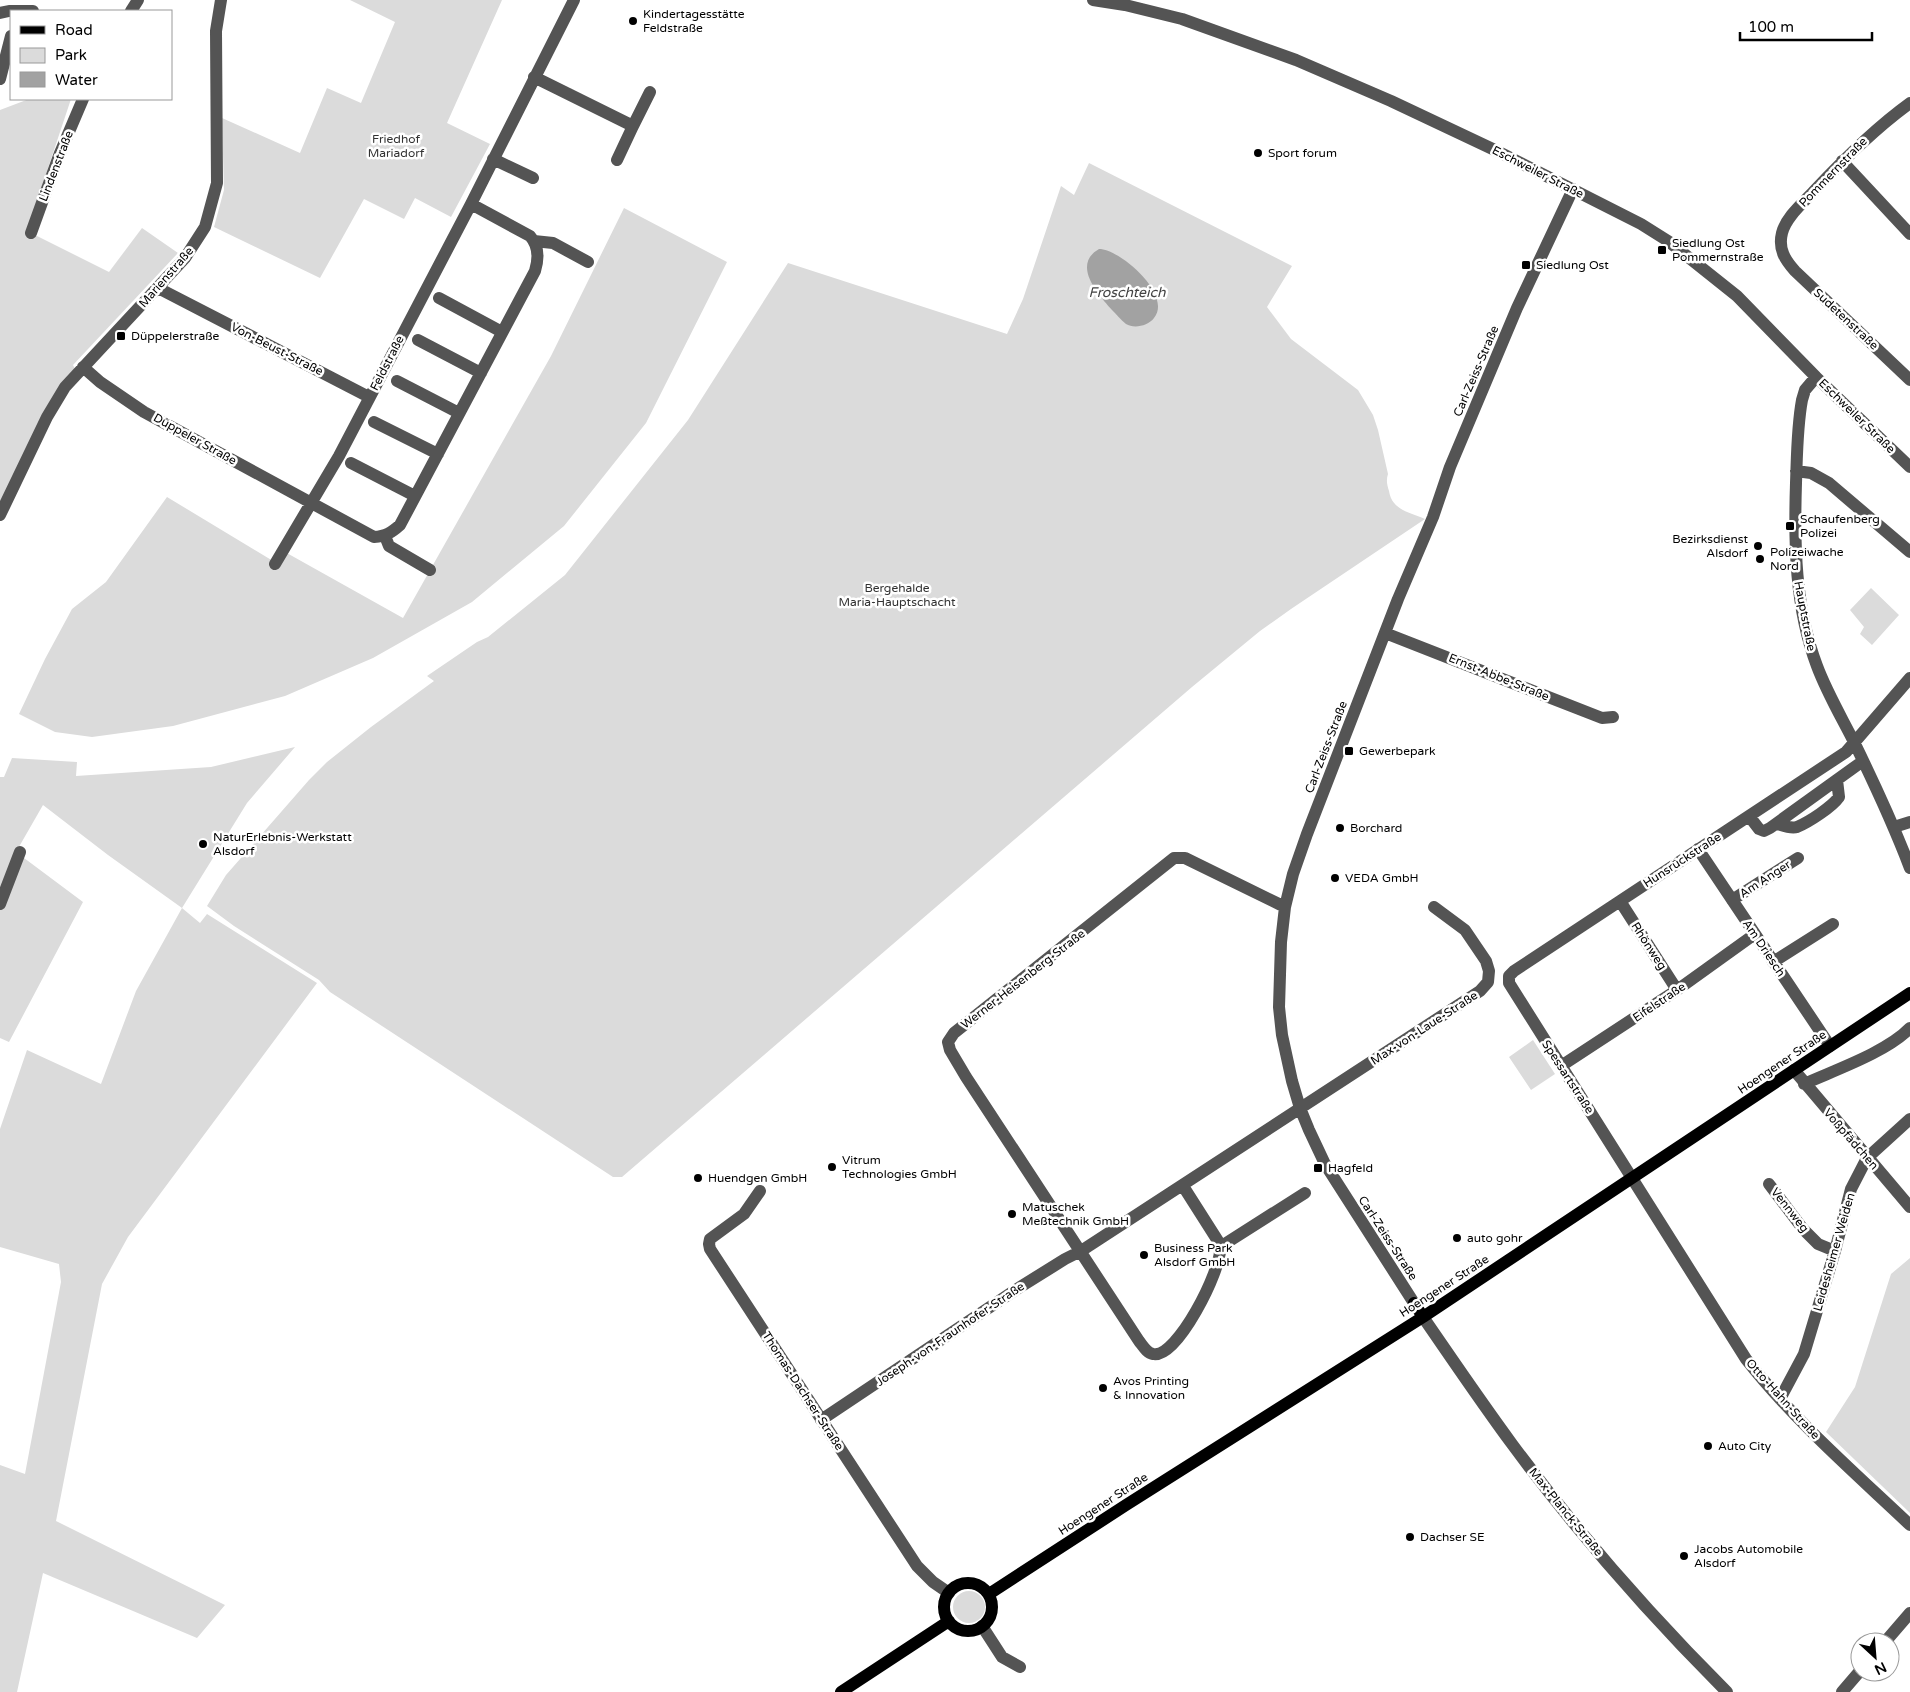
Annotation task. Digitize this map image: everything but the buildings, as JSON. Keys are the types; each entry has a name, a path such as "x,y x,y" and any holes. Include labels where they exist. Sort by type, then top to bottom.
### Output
{"main road":[{"name":"Hoengener Straße","path":"989,1594 1142,1494 1423,1317 1910,993"},
{"name":"Carl-Zeiss-Straße","path":"1414,1303 1423,1317"},
{"path":"961,1584 977,1584 989,1594 992,1612 982,1626 974,1630 964,1630 955,1627 949,1621 945,1612 945,1602 949,1593 961,1584"},
{"path":"841,1692 949,1621"}],"street":[{"name":"Marienstraße","path":"0,515 47,417 66,388 83,367 185,258 205,228 218,184 216,31 220,0"},
{"name":"Feldstraße","path":"275,564 312,503 369,397 471,204 574,0"},
{"name":"Eschweiler Straße","path":"1093,0 1125,5 1182,19 1296,60 1391,101 1499,152 1641,224 1668,241 1737,296 1816,377 1910,467"},
{"path":"0,79 3,53 10,38"},
{"path":"534,77 633,126"},
{"path":"617,160 650,92"},
{"name":"Lindenstraße","path":"31,233 60,153 83,100"},
{"name":"Pommernstraße","path":"1784,256 1780,245 1782,233 1787,222 1842,161 1874,131 1910,103"},
{"path":"493,159 533,178"},
{"path":"1842,161 1910,234"},
{"name":"Carl-Zeiss-Straße","path":"1414,1303 1326,1164 1308,1130 1300,1108 1282,1035 1279,1007 1280,942 1285,907 1293,874 1385,633 1433,517 1450,467 1517,308 1573,189"},
{"path":"430,570 395,551 389,546 385,536 400,525 535,270 538,260 534,241 530,236 471,204"},
{"path":"534,241 552,243 588,262"},
{"name":"Sudetenstraße","path":"1784,256 1795,271 1910,380"},
{"name":"Von-Beust-Straße","path":"158,288 369,397"},
{"path":"439,298 502,332"},
{"path":"418,340 481,373"},
{"name":"Düppeler Straße","path":"83,367 100,382 144,412 374,537 385,536"},
{"name":"Hauptstraße","path":"1816,377 1805,390 1802,400 1796,471 1795,526 1798,581 1807,636 1830,698 1863,760 1894,827 1910,868"},
{"path":"397,381 459,413"},
{"path":"374,422 438,454"},
{"path":"351,463 415,496"},
{"path":"1796,471 1811,473 1829,483 1910,552"},
{"name":"Ernst-Abbe-Straße","path":"1385,633 1602,718 1614,717"},
{"name":"Hunsrückstraße","path":"1509,976 1846,752 1855,744 1910,678"},
{"path":"1749,816 1759,829 1764,831 1778,824 1863,760"},
{"path":"1894,827 1910,822"},
{"name":"Am Driesch","path":"1698,849 1830,1046"},
{"path":"0,904 20,852"},
{"name":"Werner-Heisenberg-Straße","path":"1081,1251 954,1058 948,1042 954,1033 1174,858 1185,858 1285,907"},
{"name":"Am Anger","path":"1732,900 1798,858"},
{"name":"Rhönweg","path":"1620,901 1677,990"},
{"name":"Max-von-Laue-Straße","path":"1300,1108 1467,1000 1480,991 1488,982 1489,971 1486,961 1465,930 1434,907"},
{"path":"1773,962 1833,924"},
{"name":"Eifelstraße","path":"1561,1066 1677,990 1755,934"},
{"name":"Spessartstraße","path":"1509,976 1509,983 1632,1177"},
{"path":"1804,1084 1887,1046 1910,1028"},
{"name":"Voßpfädchen","path":"1794,1070 1910,1207"},
{"name":"Joseph-von-Fraunhofer-Straße","path":"821,1420 1017,1289 1183,1186 1300,1108"},
{"name":"Leidesheimer Weiden","path":"1780,1399 1804,1354 1852,1189 1868,1158 1910,1119"},
{"name":"Otto-Hahn-Straße","path":"1632,1177 1746,1359 1780,1399 1822,1442 1910,1525"},
{"name":"Vennweg","path":"1769,1184 1802,1229 1818,1244 1835,1251"},
{"path":"1081,1251 1148,1353 1160,1354 1191,1322 1206,1292 1219,1256 1220,1247 1218,1240 1183,1186"},
{"name":"Thomas-Dachser-Straße","path":"760,1191 744,1214 710,1239 709,1244 821,1420 918,1566 932,1582 949,1593"},
{"path":"1220,1247 1305,1193"},
{"name":"Max-Planck-Straße","path":"1423,1317 1512,1444 1576,1525 1693,1658 1727,1692"},
{"path":"1894,1632 1910,1613"},
{"path":"982,1626 1002,1657 1020,1667"},
{"path":"1842,1692 1851,1682"}],"green space":[{"name":"Friedhof Mariadorf","path":"350,0 502,0 447,123 490,144 451,217 415,198 404,219 364,199 320,278 214,227 224,190 222,118 300,153 327,88 361,103 395,22"},
{"path":"26,100 71,100 27,231 109,272 142,228 178,253 73,365 75,369 0,503 0,110"},
{"name":"Bergehalde Maria-Hauptschacht","path":"1089,163 1292,266 1267,307 1291,339 1358,390 1373,415 1378,430 1391,497 1402,510 1425,519 1260,631 1192,687 622,1177 613,1177 330,992 319,980 234,926 207,906 226,875 327,762 434,681 427,676 477,642 488,637 565,575 688,420 788,263 1007,334 1023,299 1061,186 1074,195"},
{"path":"624,208 727,262 646,423 564,526 472,602 373,658 285,696 173,726 92,737 55,732 19,714 45,659 72,609 106,582 167,497 278,564 285,552 403,618 551,356"},
{"path":"1871,588 1899,615 1872,645 1860,634 1864,627 1850,610"},
{"path":"295,747 247,803 182,908 43,805 16,852 83,902 9,1042 0,1038 0,777 4,777 12,758 77,762 76,776 211,767"},
{"path":"182,908 200,923 207,914 317,983 128,1237 102,1284 56,1521 225,1605 197,1638 43,1573 17,1692 0,1692 0,1465 25,1474 61,1282 59,1264 0,1247 0,1129 27,1050 101,1084 136,991"},
{"path":"1533,1040 1555,1074 1531,1090 1509,1057"},
{"path":"1910,1258 1910,1513 1826,1432 1855,1387 1891,1274"},
{"path":"969,1591 981,1595 985,1607 981,1619 969,1623 957,1619 953,1607 957,1595"}],"water":[{"name":"Froschteich","path":"1099,249 1108,251 1131,265 1150,286 1156,298 1158,308 1154,318 1145,325 1129,326 1126,324 1112,310 1090,280 1087,263 1091,256"}],"place":[{"name":"Kindertagesstätte Feldstraße","path":"633,21"},
{"name":"Sport forum","path":"1258,153"},
{"name":"Siedlung Ost Pommernstraße","path":"1662,250"},
{"name":"Siedlung Ost","path":"1526,265"},
{"name":"Düppelerstraße","path":"121,336"},
{"name":"Schaufenberg Polizei","path":"1790,526"},
{"name":"Bezirksdienst Alsdorf","path":"1758,546"},
{"name":"Polizeiwache Nord","path":"1760,559"},
{"name":"Gewerbepark","path":"1349,751"},
{"name":"Borchard","path":"1340,828"},
{"name":"NaturErlebnis-Werkstatt Alsdorf","path":"203,844"},
{"name":"VEDA GmbH","path":"1335,878"},
{"name":"Vitrum Technologies GmbH","path":"832,1167"},
{"name":"Hagfeld","path":"1318,1168"},
{"name":"Huendgen GmbH","path":"698,1178"},
{"name":"Matuschek Meßtechnik GmbH","path":"1012,1214"},
{"name":"auto gohr","path":"1457,1238"},
{"name":"Business Park Alsdorf GmbH","path":"1144,1255"},
{"name":"Avos Printing & Innovation","path":"1103,1388"},
{"name":"Auto City","path":"1708,1446"},
{"name":"Dachser SE","path":"1410,1537"},
{"name":"Jacobs Automobile Alsdorf","path":"1684,1556"}]}
